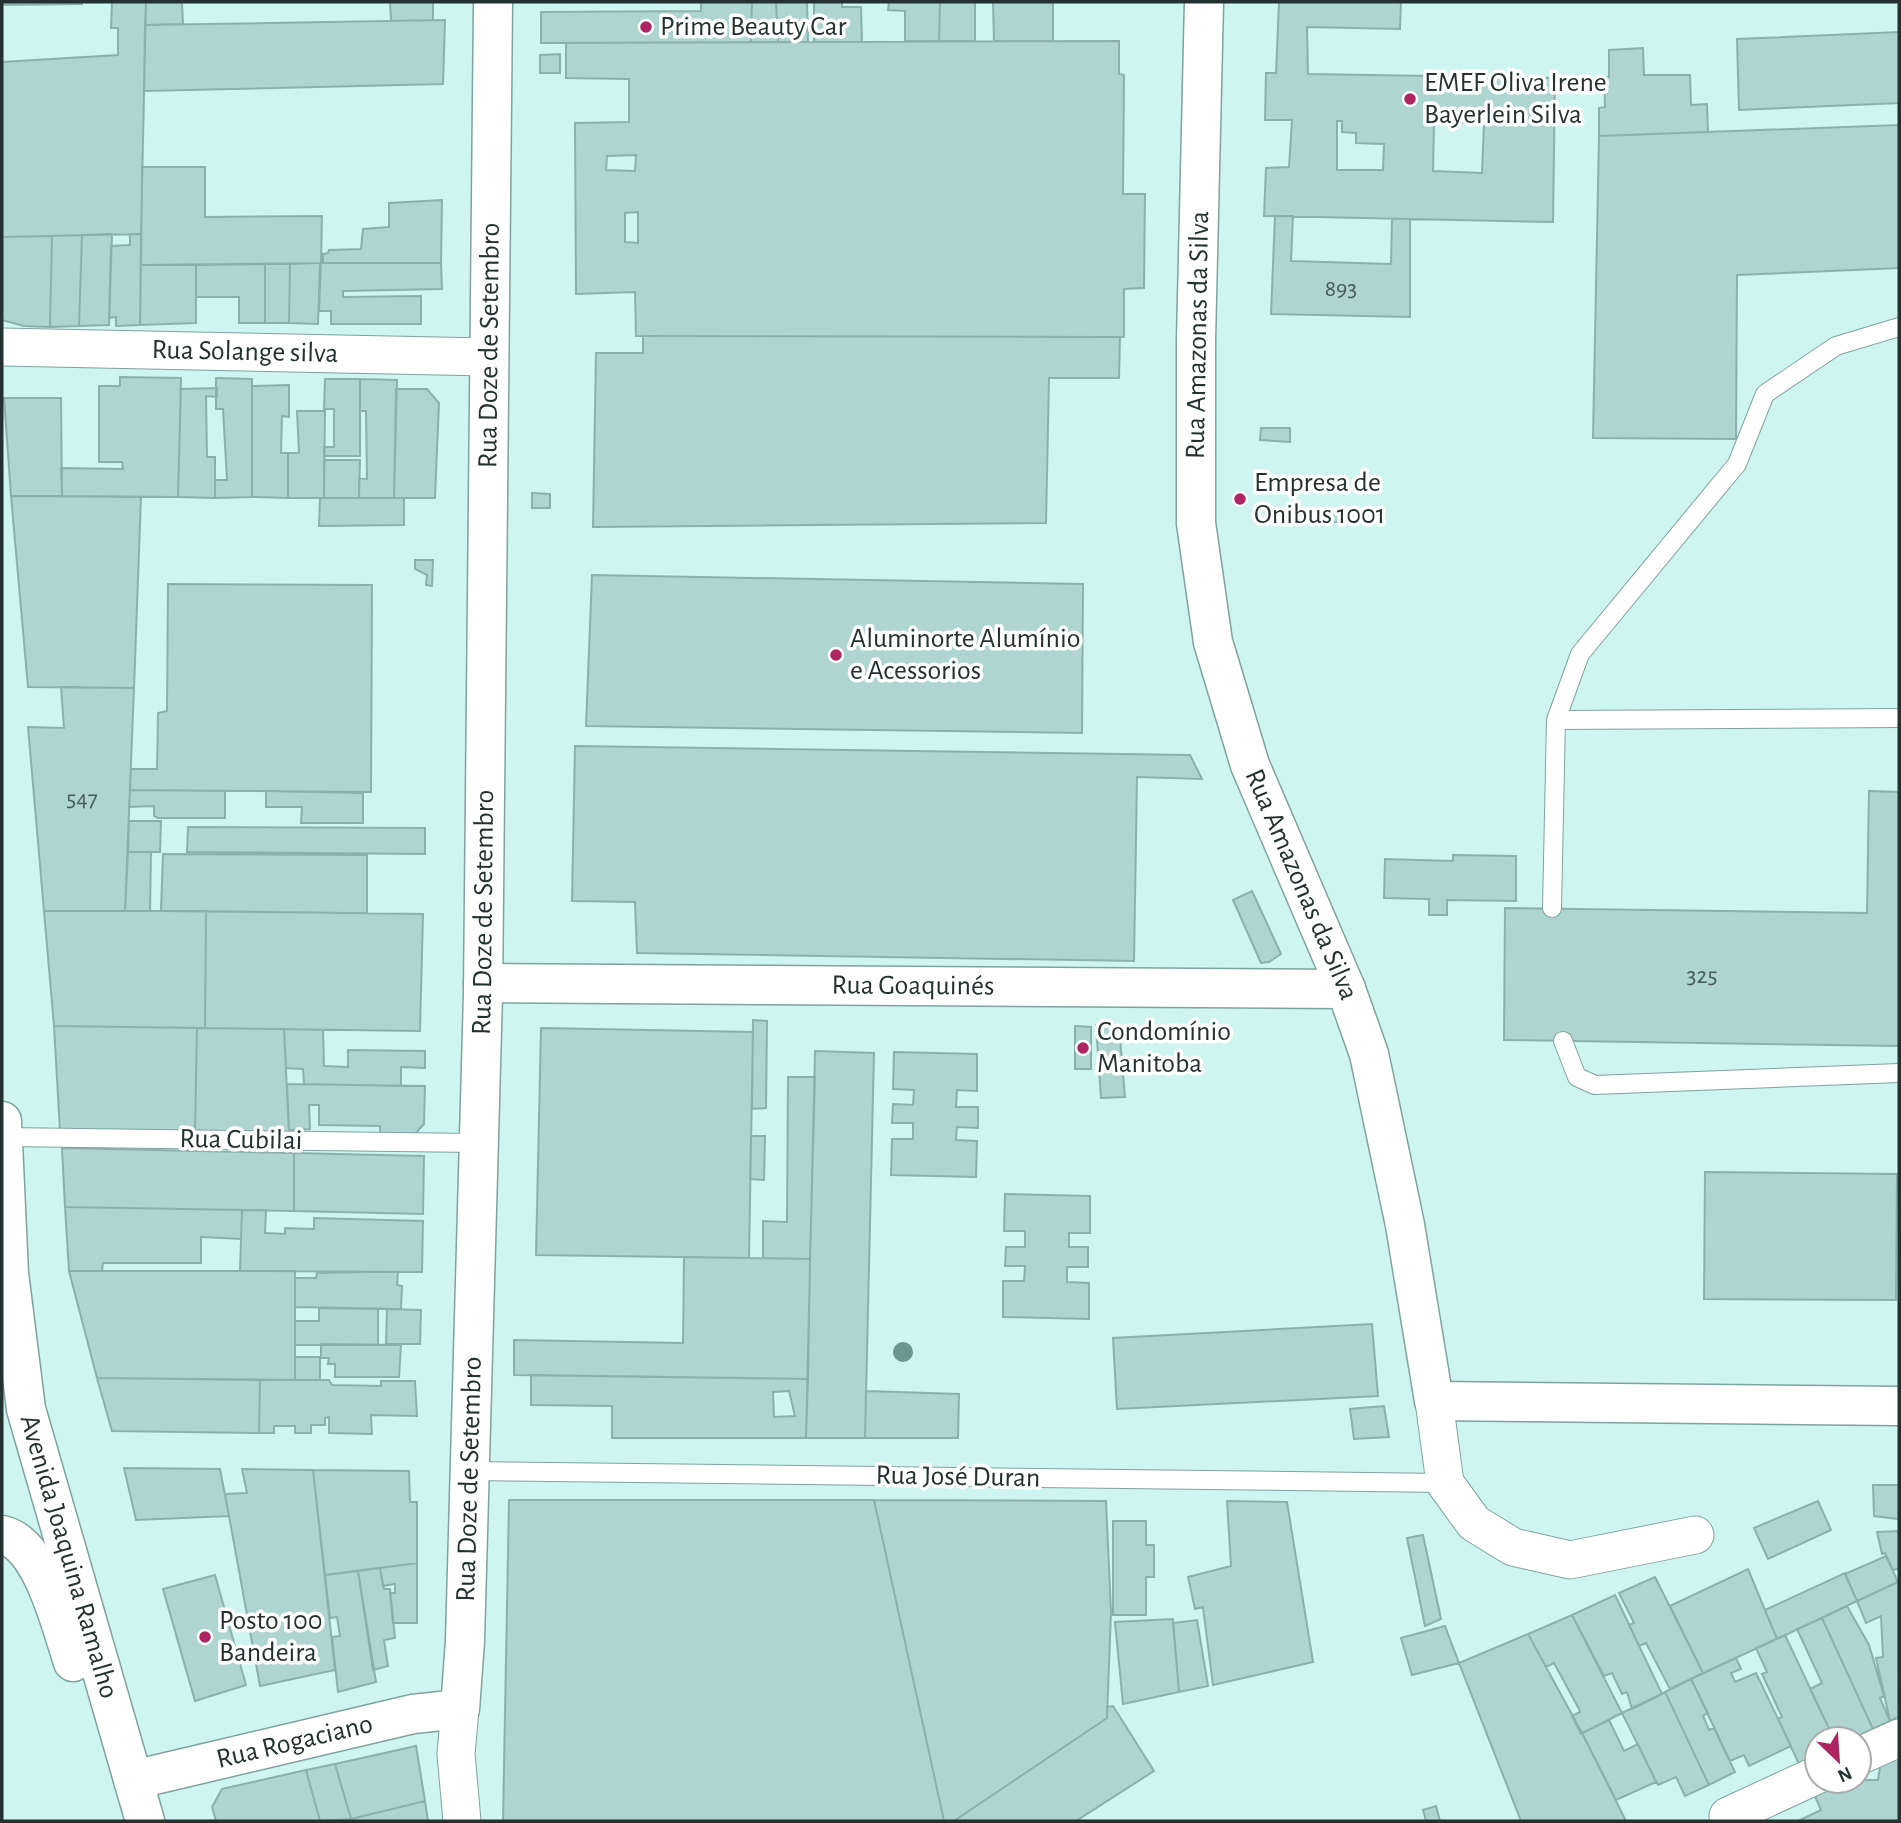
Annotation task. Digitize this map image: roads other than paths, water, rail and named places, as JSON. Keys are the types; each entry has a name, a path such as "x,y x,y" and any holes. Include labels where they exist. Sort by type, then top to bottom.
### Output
{"street":[{"name":"Rua Doze de Setembro","path":"463,1821 456,1754 465,1641 483,983 493,2"},
{"name":"Rua Amazonas da Silva","path":"1205,2 1196,340 1196,523 1213,642 1250,765 1346,989 1369,1054 1386,1121 1446,1483 1474,1523 1513,1547 1570,1560 1695,1535"},
{"name":"Rua Solange silva","path":"2,347 488,357"},
{"name":"Rua Goaquinés","path":"483,983 1346,989"},
{"name":"Avenida Joaquina Ramalho","path":"2,1129 6,1277 26,1409 145,1821"},
{"path":"1434,1401 1899,1406"},
{"path":"2,1535 25,1546 47,1589 85,1698 116,1725"},
{"name":"Rua Rogaciano","path":"132,1780 413,1714 460,1709"},
{"path":"1873,1750 1899,1738"},
{"path":"1728,1816 1803,1781"}],"lane":[{"path":"1552,908 1556,720 1580,654 1737,464 1765,394 1836,346 1899,327"},
{"path":"1556,720 1899,718"},
{"path":"1563,1041 1577,1077 1595,1085 1899,1073"},
{"name":"Rua Cubilai","path":"2,1129 478,1143"},
{"name":"Rua José Duran","path":"470,1471 1446,1483"}],"place":[{"name":"Prime Beauty Car","path":"646,27"},
{"name":"EMEF Oliva Irene Bayerlein Silva","path":"1410,99"},
{"name":"Empresa de Onibus 1001","path":"1240,499"},
{"name":"Aluminorte Alumínio e Acessorios","path":"836,655"},
{"name":"Condomínio Manitoba","path":"1083,1048"},
{"name":"Posto 100 Bandeira","path":"205,1637"}]}
